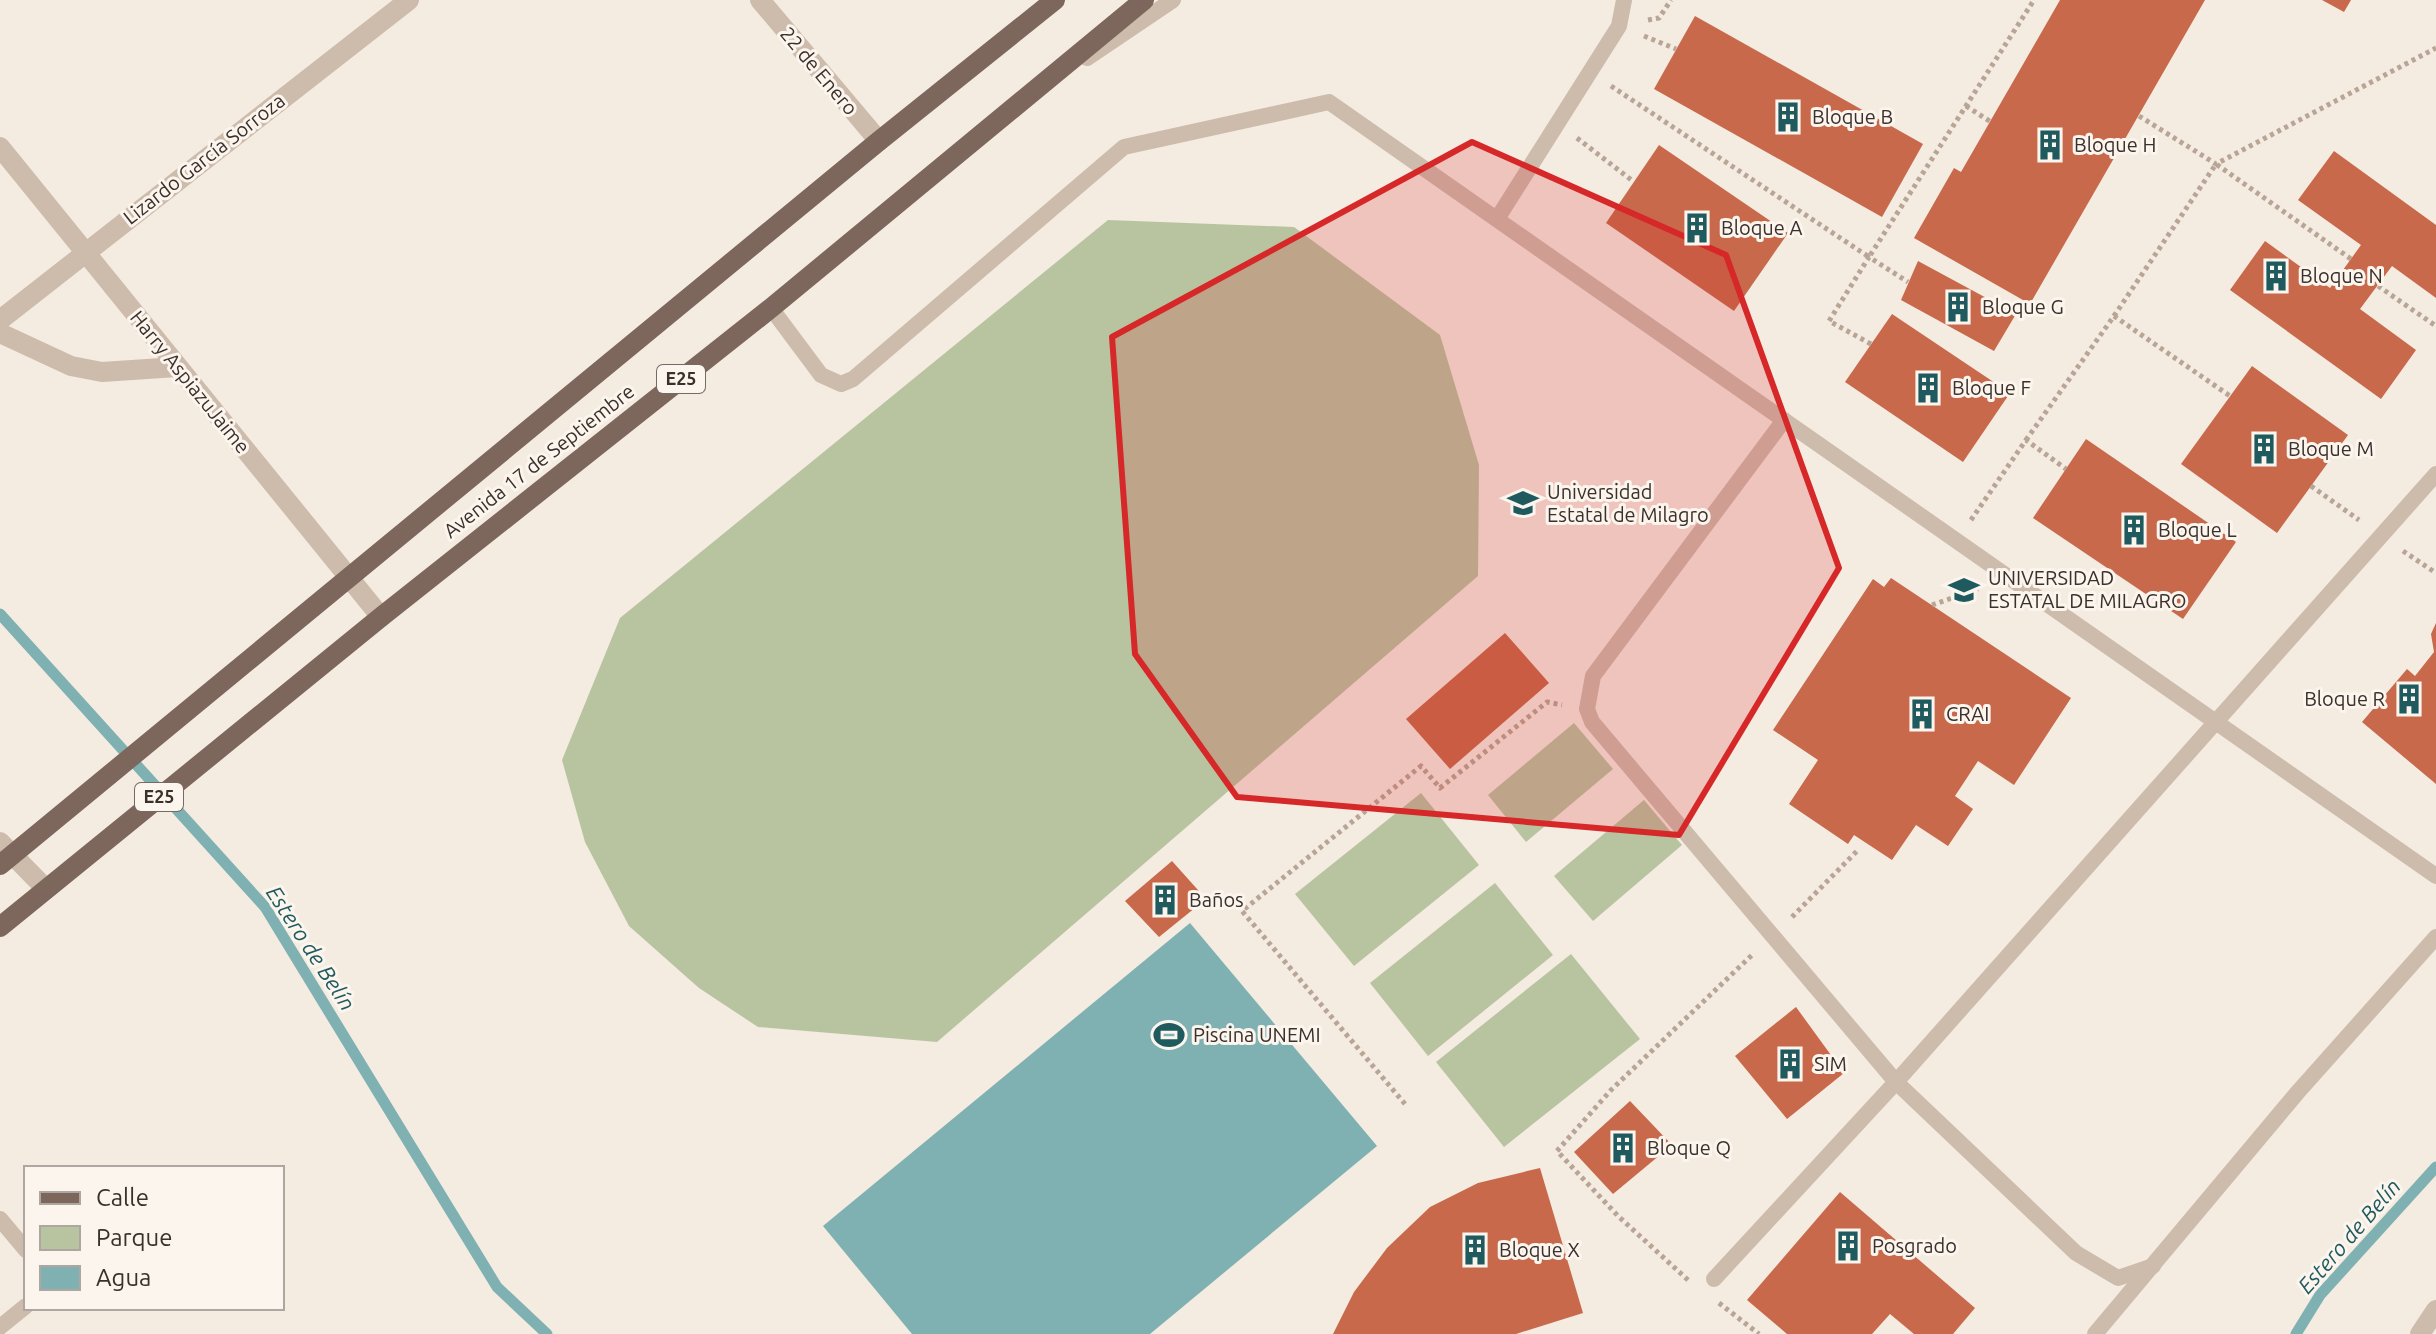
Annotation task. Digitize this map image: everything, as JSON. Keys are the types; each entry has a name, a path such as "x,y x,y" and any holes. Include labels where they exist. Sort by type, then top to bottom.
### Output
{"main road":[{"name":"Avenida 17 de Septiembre","path":"4,854 67,811 879,141 1055,0"},
{"name":"Avenida 17 de Septiembre","path":"0,927 381,617 771,308 1144,0"}],"street":[{"name":"Lizardo García Sorroza","path":"0,320 409,0"},
{"name":"22 de Enero","path":"760,0 879,141"},
{"name":"Harry AspiazuJaime","path":"0,147 381,617"},
{"path":"0,333 71,366 102,372 177,367"},
{"path":"4,854 46,889"},
{"path":"2420,1334 2436,1310"}],"lane":[{"path":"1019,103 1173,0"},
{"path":"1497,219 1619,26 1624,0"},
{"path":"771,308 821,375 841,384 853,379 1124,147 1329,102 2436,876"},
{"path":"1784,420 1593,676 1587,709 1602,736 1896,1082 2076,1253 2118,1278 2153,1266"},
{"path":"1714,1279 1896,1082 2436,474"},
{"path":"2095,1334 2297,1093 2436,937"},
{"path":"0,1219 24,1248"},
{"path":"0,1327 24,1308"}],"path":[{"path":"1871,344 1829,321 2034,0"},
{"path":"1619,26 1676,49"},
{"path":"1957,541 2216,164 2436,48"},
{"path":"1590,72 1908,282"},
{"path":"1966,106 1991,122"},
{"path":"2139,116 2216,164 2351,259"},
{"path":"1557,123 1634,182"},
{"path":"2378,286 2436,326"},
{"path":"2114,316 2230,396"},
{"path":"2026,440 2066,469"},
{"path":"1932,605 2010,578"},
{"path":"1405,1104 1242,911 1421,766 1440,788 1547,702 1587,709"},
{"path":"1695,1286 1618,1216 1557,1151 1611,1090 1859,849"},
{"path":"1717,1302 1759,1334"}],"highlighted area":[{"path":"1472,142 1726,255 1839,568 1679,835 1237,797 1135,654 1112,337"}],"green space":[{"path":"1108,220 1294,227 1440,335 1479,465 1478,576 937,1042 758,1027 699,988 629,926 585,842 562,760 620,618"},
{"path":"1574,723 1613,769 1526,842 1488,795"},
{"path":"1421,793 1479,865 1354,966 1295,894"},
{"path":"1644,800 1682,845 1593,921 1554,876"},
{"path":"1495,883 1553,955 1428,1056 1370,983"},
{"path":"1571,954 1640,1039 1504,1147 1436,1062"}],"water":[{"name":"Piscina UNEMI","path":"1190,923 1377,1146 1150,1334 912,1334 823,1226"}],"building":[{"name":"Bloque H","path":"2060,0 2205,0 2030,304 1914,238 1954,168 1961,172"},
{"path":"2322,0 2351,0 2344,12"},
{"name":"Bloque B","path":"1695,16 1923,144 1882,217 1654,89"},
{"name":"Bloque A","path":"1659,145 1788,233 1734,311 1606,223"},
{"name":"Bloque N","path":"2334,151 2436,225 2436,298 2392,266 2360,309 2416,350 2381,399 2230,290 2265,241 2330,288 2361,245 2298,200"},
{"name":"Bloque G","path":"1918,261 2016,314 1994,351 1901,300"},
{"name":"Bloque F","path":"1892,314 2010,393 1963,462 1845,382"},
{"name":"Bloque M","path":"2252,366 2348,435 2277,533 2181,464"},
{"name":"Bloque L","path":"2086,439 2236,542 2183,619 2033,518"},
{"name":"CRAI","path":"1891,578 2071,698 2014,785 1978,761 1955,796 1973,809 1948,846 1916,825 1892,860 1854,835 1848,844 1789,804 1818,760 1773,730 1873,579 1884,587"},
{"name":"Bloque R","path":"2436,623 2436,784 2362,722 2407,669 2415,676 2434,652 2431,634"},
{"path":"1505,633 1549,683 1450,769 1406,719"},
{"name":"Baños","path":"1172,861 1206,899 1159,937 1125,901"},
{"name":"SIM","path":"1796,1007 1844,1073 1787,1119 1735,1056"},
{"name":"Bloque Q","path":"1630,1101 1672,1145 1613,1194 1574,1152"},
{"name":"Bloque X","path":"1540,1168 1583,1313 1516,1334 1333,1334 1354,1292 1387,1248 1430,1207 1478,1183"},
{"name":"Posgrado","path":"1840,1192 1975,1308 1953,1334 1914,1334 1890,1314 1872,1334 1787,1334 1747,1300"}],"waterway":[{"name":"Estero de Belín","path":"0,614 265,907 497,1287 547,1334"},
{"name":"Estero de Belín","path":"2296,1334 2320,1295 2436,1167"}],"place":[{"name":"Bloque B","path":"1788,117"},
{"name":"Bloque H","path":"2050,145"},
{"name":"Bloque A","path":"1697,228"},
{"name":"Bloque N","path":"2276,276"},
{"name":"Bloque G","path":"1958,307"},
{"name":"Bloque F","path":"1928,388"},
{"name":"Bloque M","path":"2264,449"},
{"name":"Universidad Estatal de Milagro","path":"1523,503"},
{"name":"Bloque L","path":"2134,530"},
{"name":"UNIVERSIDAD ESTATAL DE MILAGRO","path":"1964,590"},
{"name":"Bloque R","path":"2409,699"},
{"name":"CRAI","path":"1922,714"},
{"name":"Baños","path":"1165,900"},
{"name":"Piscina UNEMI","path":"1169,1035"},
{"name":"SIM","path":"1790,1064"},
{"name":"Bloque Q","path":"1623,1148"},
{"name":"Posgrado","path":"1848,1246"},
{"name":"Bloque X","path":"1475,1250"}]}
